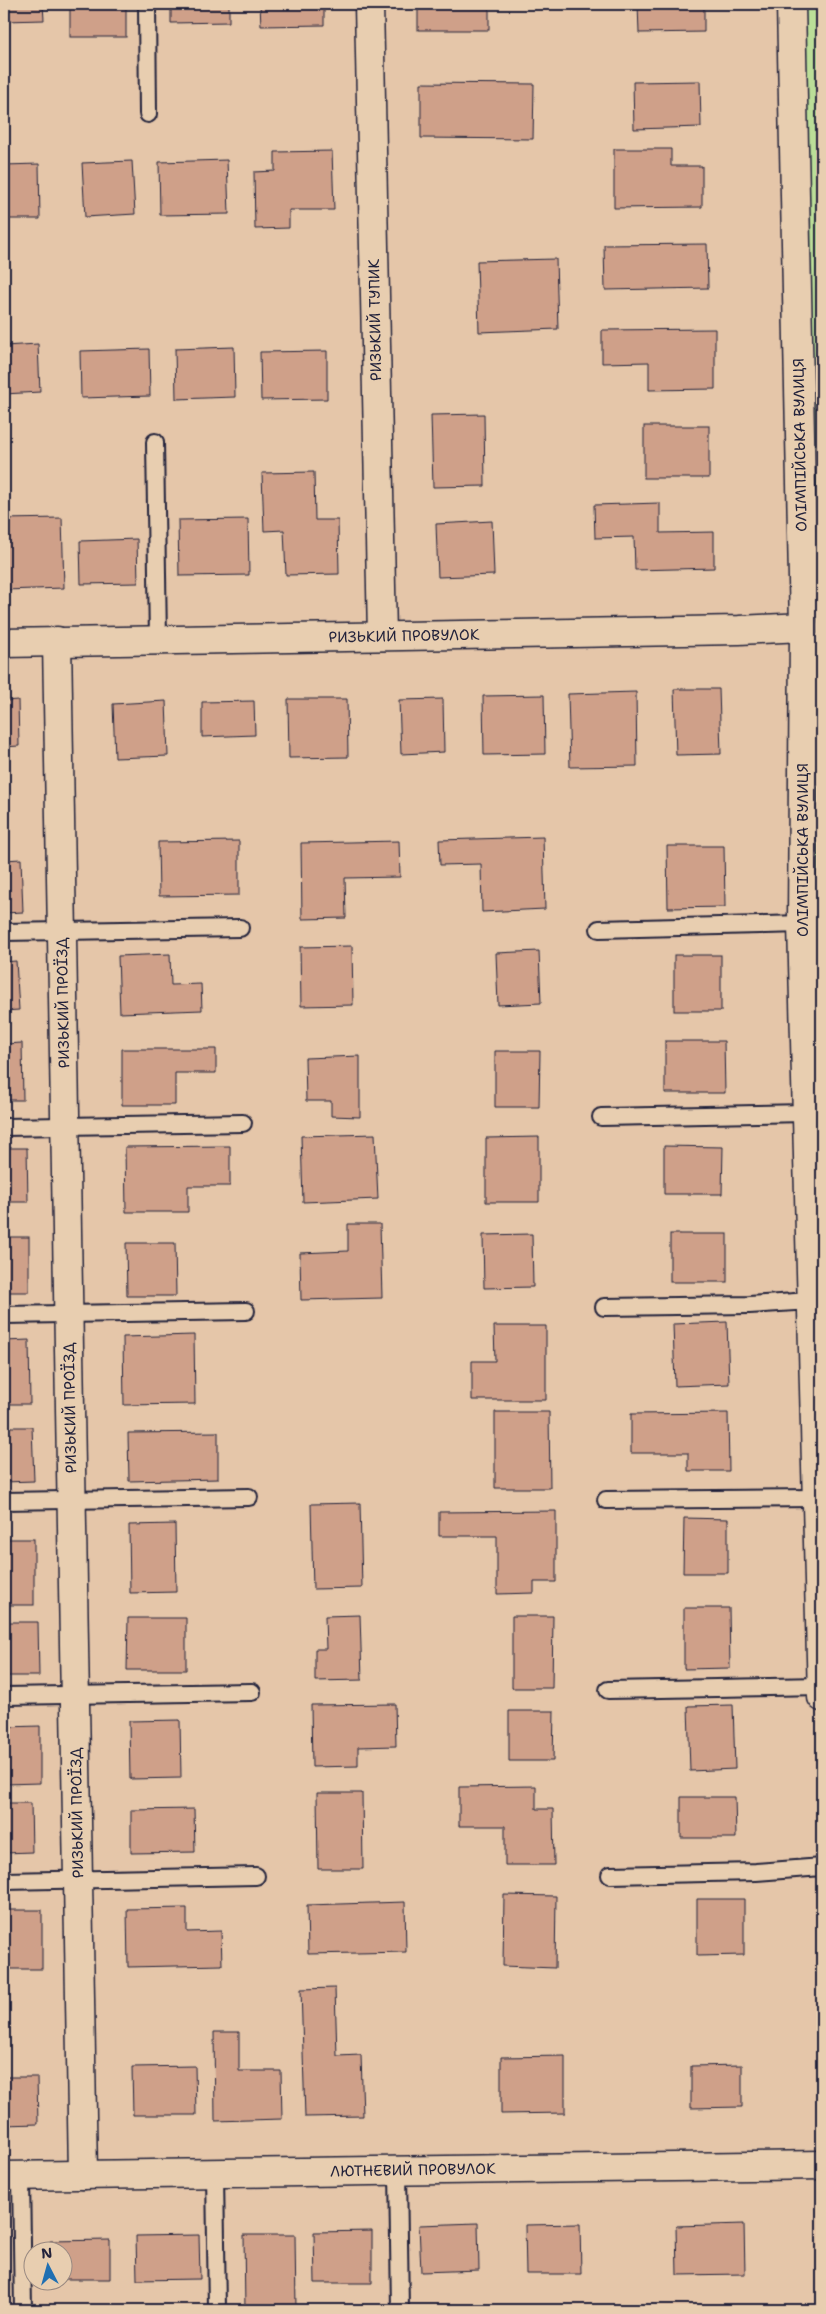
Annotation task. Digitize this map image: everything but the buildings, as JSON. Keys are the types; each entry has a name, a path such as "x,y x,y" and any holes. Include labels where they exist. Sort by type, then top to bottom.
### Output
{"street":[{"name":"РИЗЬКИЙ ТУПИК","path":"369,4 382,636"},
{"name":"ОЛІМПІЙСЬКА ВУЛИЦЯ","path":"791,4 804,627 802,924 822,1696"},
{"name":"РИЗЬКИЙ ПРОВУЛОК","path":"4,643 804,627"},
{"name":"РИЗЬКИЙ ПРОЇЗД","path":"57,642 83,2175"},
{"name":"ЛЮТНЕВИЙ ПРОВУЛОК","path":"13,2176 822,2165"}],"lane":[{"path":"147,4 148,114"},
{"path":"155,442 158,640"},
{"path":"599,929 802,924"},
{"path":"4,932 240,928"},
{"path":"601,1117 806,1113"},
{"path":"4,1127 243,1123"},
{"path":"604,1307 749,1305 811,1301"},
{"path":"4,1315 246,1311"},
{"path":"4,1501 249,1497"},
{"path":"606,1500 818,1498"},
{"path":"608,1690 822,1686"},
{"path":"4,1696 252,1692"},
{"path":"610,1875 756,1872 822,1867"},
{"path":"4,1881 256,1876"},
{"path":"398,2170 400,2310"},
{"path":"215,2173 217,2310"},
{"path":"13,2176 24,2310"}],"green space":[{"path":"789,4 822,4 822,1686"}]}
